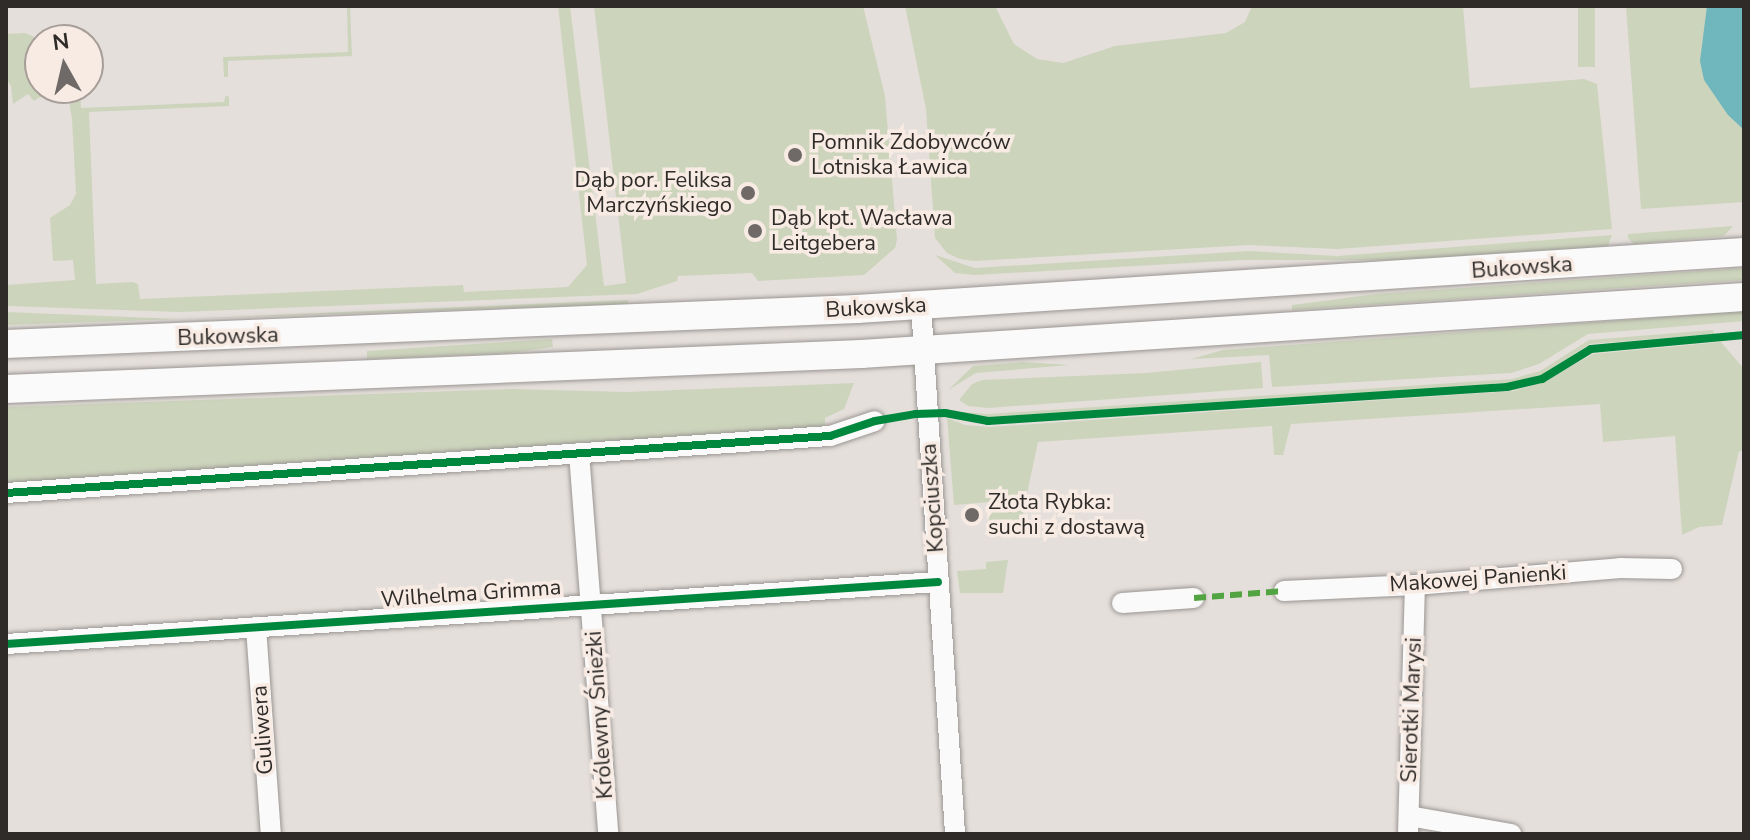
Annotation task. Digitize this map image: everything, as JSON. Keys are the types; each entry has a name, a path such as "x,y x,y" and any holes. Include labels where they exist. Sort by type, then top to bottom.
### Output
{"main road":[{"name":"Bukowska","path":"6,344 921,305 1744,252"},
{"name":"Bukowska","path":"6,389 923,350 1744,297"}],"street":[{"name":"Kopciuszka","path":"921,305 955,834"},
{"path":"6,493 830,436 875,421"},
{"name":"Królewny Śnieżki","path":"579,453 593,604 608,834"},
{"name":"Makowej Panienki","path":"1284,591 1415,585 1620,568 1672,569"},
{"name":"Wilhelma Grimma","path":"6,644 938,582"},
{"name":"Sierotki Marysi","path":"1408,825 1415,585"},
{"path":"1122,603 1194,598"},
{"name":"Guliwera","path":"256,627 271,834"},
{"path":"1408,825 1511,834"}],"green space":[{"path":"347,6 350,6 352,56 228,61 228,77 224,77 223,57 348,52"},
{"path":"558,6 570,6 604,286 626,283 594,6 863,6 885,96 897,240 895,248 864,275 758,281 752,273 678,276 677,281 637,294 180,312 6,306 6,285 75,280 73,260 53,261 50,218 70,205 76,194 70,104 81,104 81,108 224,102 226,95 229,97 229,106 89,112 96,284 133,282 138,284 140,299 463,285 464,292 568,287 587,265"},
{"path":"905,6 995,6 1014,44 1037,59 1063,63 1115,46 1226,33 1245,22 1252,6 1463,6 1470,88 1584,79 1597,84 1612,229 1337,249 1249,245 974,261 960,259 947,253 935,238 926,109"},
{"path":"1578,6 1595,6 1595,67 1578,67"},
{"path":"1626,6 1744,6 1744,202 1641,209"},
{"path":"24,33 24,97 13,104 11,86 6,79 6,34"},
{"path":"1733,226 1724,236 1634,244 1628,238 1628,234"},
{"path":"1612,235 1608,246 1400,260 1242,260 975,275 955,273 935,255 975,268 1250,251 1337,256"},
{"path":"1744,268 1744,280 1292,310 1292,305 1376,294"},
{"path":"628,300 628,304 6,325 6,312 179,319"},
{"path":"1744,311 1744,321 1588,334 1539,364 1511,373 1272,387 1269,355 1191,359 1223,350"},
{"path":"1713,330 1714,334 1590,344 1541,375 1513,383 989,417 962,412 988,414 1512,379 1540,371 1589,340"},
{"path":"552,339 553,347 510,353 367,359 367,351"},
{"path":"1721,342 1744,369 1744,451 1739,451 1722,525 1699,527 1682,535 1675,436 1603,442 1600,404 1291,424 1283,455 1274,455 1272,426 1038,442 1020,527 990,529 988,502 954,505 947,418 965,425 990,427 1513,391 1544,382 1593,354"},
{"path":"1023,362 1070,365 976,373 948,390 973,366"},
{"path":"1261,362 1263,388 988,408 968,406 959,400 972,384 982,380 1146,373"},
{"path":"854,383 844,409 825,418 825,426 6,483 6,407 513,389 626,392"},
{"path":"1008,560 1003,593 960,593 957,571 986,569 986,562"}],"water":[{"path":"1707,6 1744,6 1744,130 1728,115 1704,80 1700,61"}],"marked path":[{"path":"1194,598 1284,591"}],"cycle path":[{"path":"6,493 830,436 875,421 916,414 945,413 988,421 1507,387 1542,379 1591,349 1744,335"},
{"path":"6,644 938,582"}],"place":[{"name":"Pomnik Zdobywców Lotniska Ławica","path":"795,155"},
{"name":"Dąb por. Feliksa Marczyńskiego","path":"748,193"},
{"name":"Dąb kpt. Wacława Leitgebera","path":"755,231"},
{"name":"Złota Rybka: suchi z dostawą","path":"972,515"}]}
